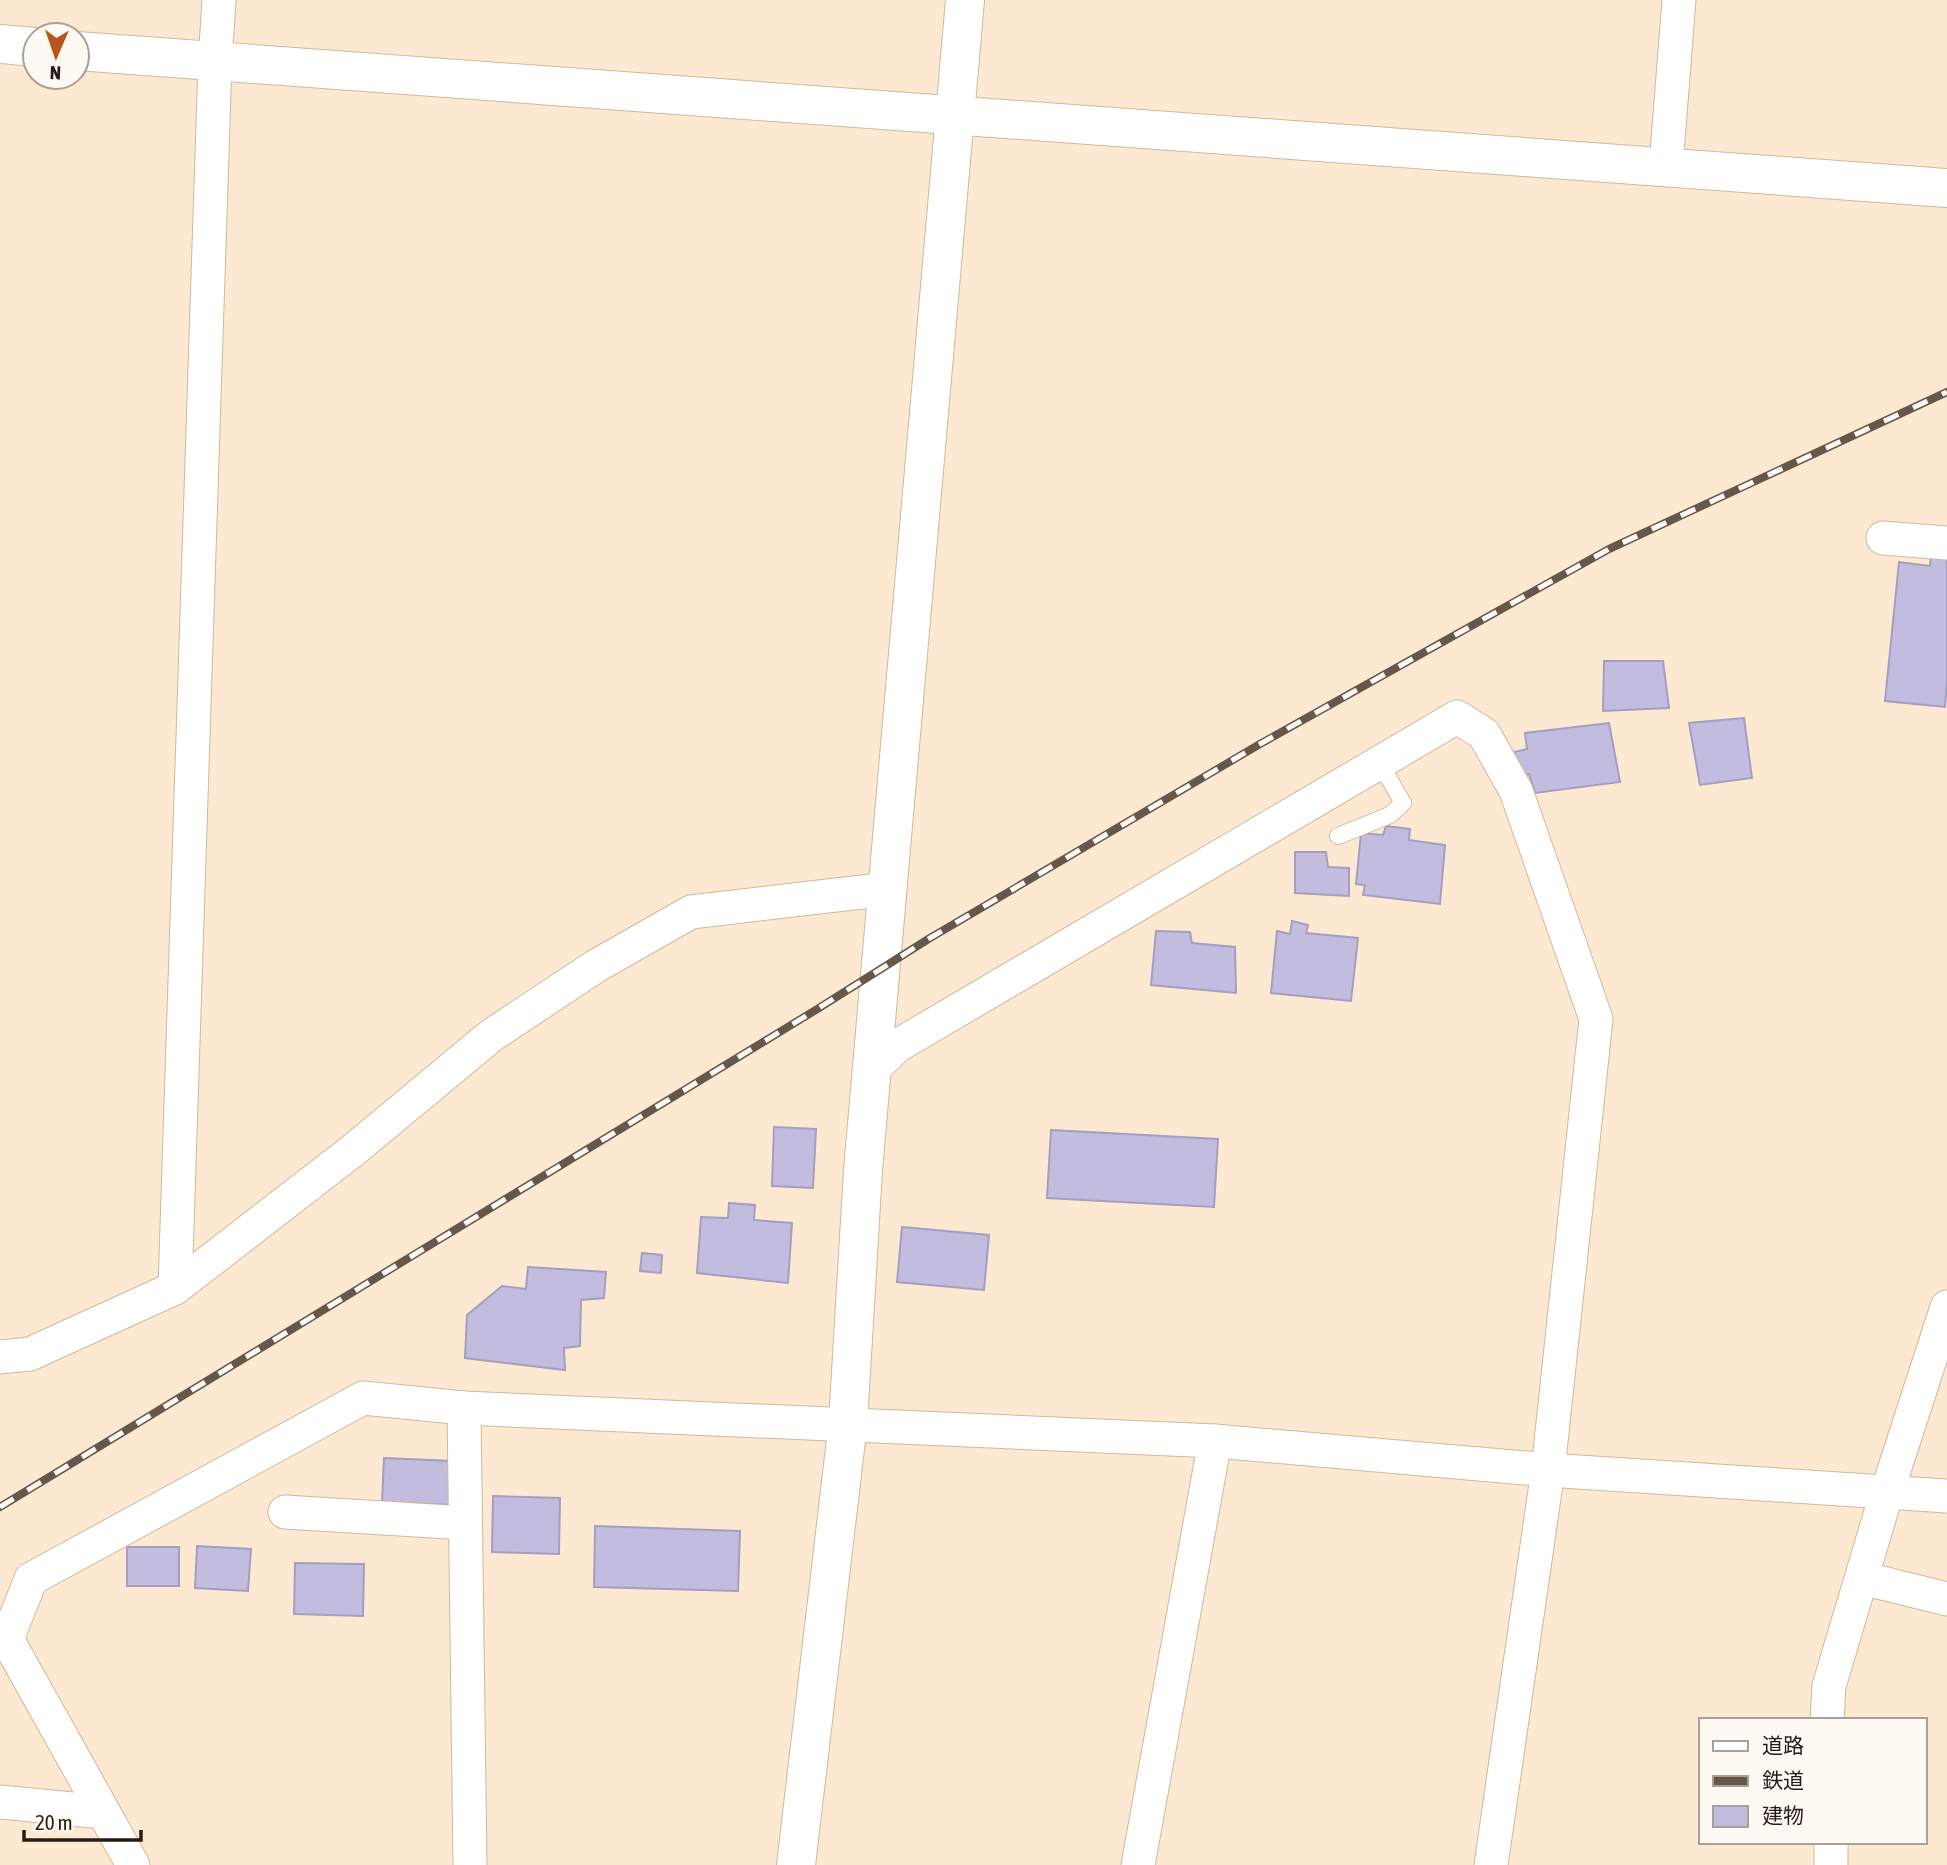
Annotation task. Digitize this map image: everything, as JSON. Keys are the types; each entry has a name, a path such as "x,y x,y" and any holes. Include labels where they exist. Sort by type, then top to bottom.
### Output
{"street":[{"path":"175,1288 219,0"},
{"path":"796,1865 848,1423 863,1170 965,0"},
{"path":"1666,166 1679,0"},
{"path":"0,44 21,46"},
{"path":"91,52 1947,188"},
{"path":"1884,538 1947,543"},
{"path":"872,1070 897,1046 1457,717 1484,734 1516,791 1596,1019 1548,1470 1491,1865"},
{"path":"0,1357 30,1354 175,1288 351,1152 492,1035 596,966 691,912 888,889"},
{"path":"1827,1718 1829,1686 1887,1492 1939,1356 1947,1307"},
{"path":"133,1865 7,1639 31,1579 363,1398 464,1408 1215,1441 1548,1470 1947,1496"},
{"path":"464,1408 470,1865"},
{"path":"1138,1865 1215,1441"},
{"path":"285,1512 465,1522"},
{"path":"1861,1578 1947,1599"},
{"path":"0,1802 103,1812"},
{"path":"1831,1844 1831,1865"}],"lane":[{"path":"1338,836 1390,815 1403,803 1388,777 1373,766"}],"building":[{"path":"1931,555 1947,556 1945,707 1885,701 1899,562 1930,566"},
{"path":"1604,661 1663,661 1669,708 1603,711"},
{"path":"1744,718 1752,778 1700,785 1689,723"},
{"path":"1609,723 1620,782 1535,793 1529,774 1518,777 1514,752 1527,749 1525,733"},
{"path":"1386,826 1410,829 1409,840 1445,845 1440,904 1363,895 1365,885 1356,884 1361,833 1383,835"},
{"path":"1295,852 1326,852 1328,867 1349,868 1349,896 1295,893"},
{"path":"1292,921 1308,925 1306,933 1358,938 1351,1001 1271,993 1277,931 1290,934"},
{"path":"1156,931 1190,932 1192,943 1235,947 1236,993 1151,985"},
{"path":"774,1127 816,1129 813,1188 772,1186"},
{"path":"1051,1130 1218,1139 1214,1207 1047,1198"},
{"path":"729,1203 755,1205 754,1220 792,1223 788,1283 697,1273 701,1217 728,1218"},
{"path":"902,1227 989,1235 984,1290 897,1282"},
{"path":"642,1253 662,1255 661,1273 640,1271"},
{"path":"528,1267 606,1272 604,1298 581,1300 580,1346 564,1348 565,1370 465,1358 467,1315 502,1286 526,1289"},
{"path":"384,1458 453,1461 451,1505 382,1502"},
{"path":"493,1496 560,1498 559,1554 492,1552"},
{"path":"595,1526 740,1531 738,1591 594,1587"},
{"path":"197,1546 251,1549 248,1591 195,1588"},
{"path":"127,1547 179,1547 179,1586 127,1586"},
{"path":"295,1563 364,1564 363,1616 294,1614"}],"railway":[{"path":"0,1507 930,938 1260,744 1609,549 1947,392"}]}
